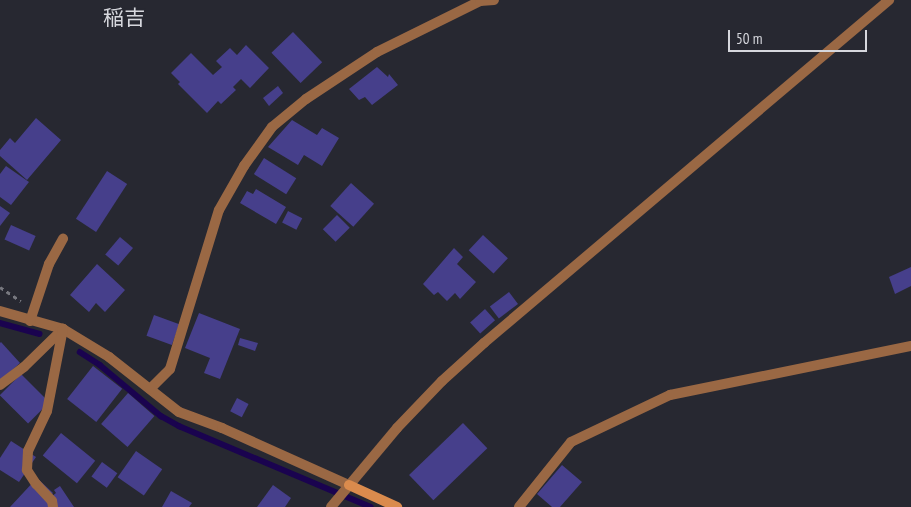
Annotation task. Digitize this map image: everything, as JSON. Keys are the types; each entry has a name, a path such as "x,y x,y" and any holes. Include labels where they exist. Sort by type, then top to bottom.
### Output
{"street":[{"path":"150,389 170,369 202,258 219,210 244,166 272,126 306,99 377,52 480,1 494,0"},
{"path":"331,507 397,428 442,381 484,343 889,0"},
{"path":"30,321 49,264 63,238"},
{"path":"0,311 30,321 64,329 109,357 178,412 222,428 398,507"},
{"path":"0,385 24,367 64,329"},
{"path":"53,507 52,501 36,484 27,470 28,451 47,411 64,329"},
{"path":"519,507 571,442 670,395 911,346"}],"path":[{"path":"0,287 34,310"}],"building":[{"path":"293,32 322,62 301,83 271,53"},
{"path":"246,45 269,68 250,88 241,79 233,87 236,90 221,104 218,101 207,113 178,84 180,82 171,73 191,53 213,75 222,67 216,61 230,48 237,55"},
{"path":"377,67 388,77 389,74 398,85 372,105 365,97 359,100 349,89"},
{"path":"278,86 283,93 269,106 263,98"},
{"path":"36,118 61,140 27,180 0,156 0,150 10,138 15,143"},
{"path":"292,120 317,135 322,128 339,138 322,166 304,155 298,165 268,147"},
{"path":"264,158 296,178 286,194 254,174"},
{"path":"6,166 29,182 11,205 0,197 0,174"},
{"path":"107,171 127,184 96,232 76,219"},
{"path":"351,183 374,204 353,227 330,206"},
{"path":"256,189 286,207 276,224 240,203 247,191 253,194"},
{"path":"0,206 10,213 0,226"},
{"path":"288,211 302,218 296,230 282,223"},
{"path":"337,215 350,228 336,242 323,229"},
{"path":"11,225 36,236 29,251 4,240"},
{"path":"483,235 508,258 494,274 469,250"},
{"path":"120,237 133,248 118,266 105,255"},
{"path":"454,248 463,257 457,264 476,282 460,299 455,293 447,301 438,292 434,295 423,284"},
{"path":"97,264 125,290 105,312 96,303 89,312 70,295"},
{"path":"911,267 911,286 895,294 889,277"},
{"path":"509,292 518,304 499,318 490,306"},
{"path":"485,309 495,320 480,334 470,322"},
{"path":"199,313 240,329 220,379 204,373 210,358 185,348"},
{"path":"154,315 179,324 172,345 146,336"},
{"path":"240,338 258,343 255,351 238,345"},
{"path":"0,343 20,363 0,381"},
{"path":"93,366 122,389 96,422 67,399"},
{"path":"21,374 49,402 28,423 0,395"},
{"path":"128,393 154,416 128,447 101,424"},
{"path":"237,398 249,404 242,417 230,411"},
{"path":"463,423 487,448 433,500 409,475"},
{"path":"61,433 95,461 77,483 43,456"},
{"path":"11,441 36,457 19,482 0,470 0,458"},
{"path":"136,451 162,469 144,496 118,477"},
{"path":"102,462 117,473 107,488 91,477"},
{"path":"562,465 582,482 560,507 552,507 537,494"},
{"path":"37,478 53,493 47,500 51,507 10,507"},
{"path":"273,485 291,498 285,507 257,507"},
{"path":"60,486 74,507 57,507 51,497 56,493 54,490"},
{"path":"171,491 192,503 189,507 162,507"}],"waterway":[{"path":"0,323 40,334"},
{"path":"80,352 100,365 161,416 179,426 371,507"}],"district":[{"name":"稲吉","path":"124,18"}]}
